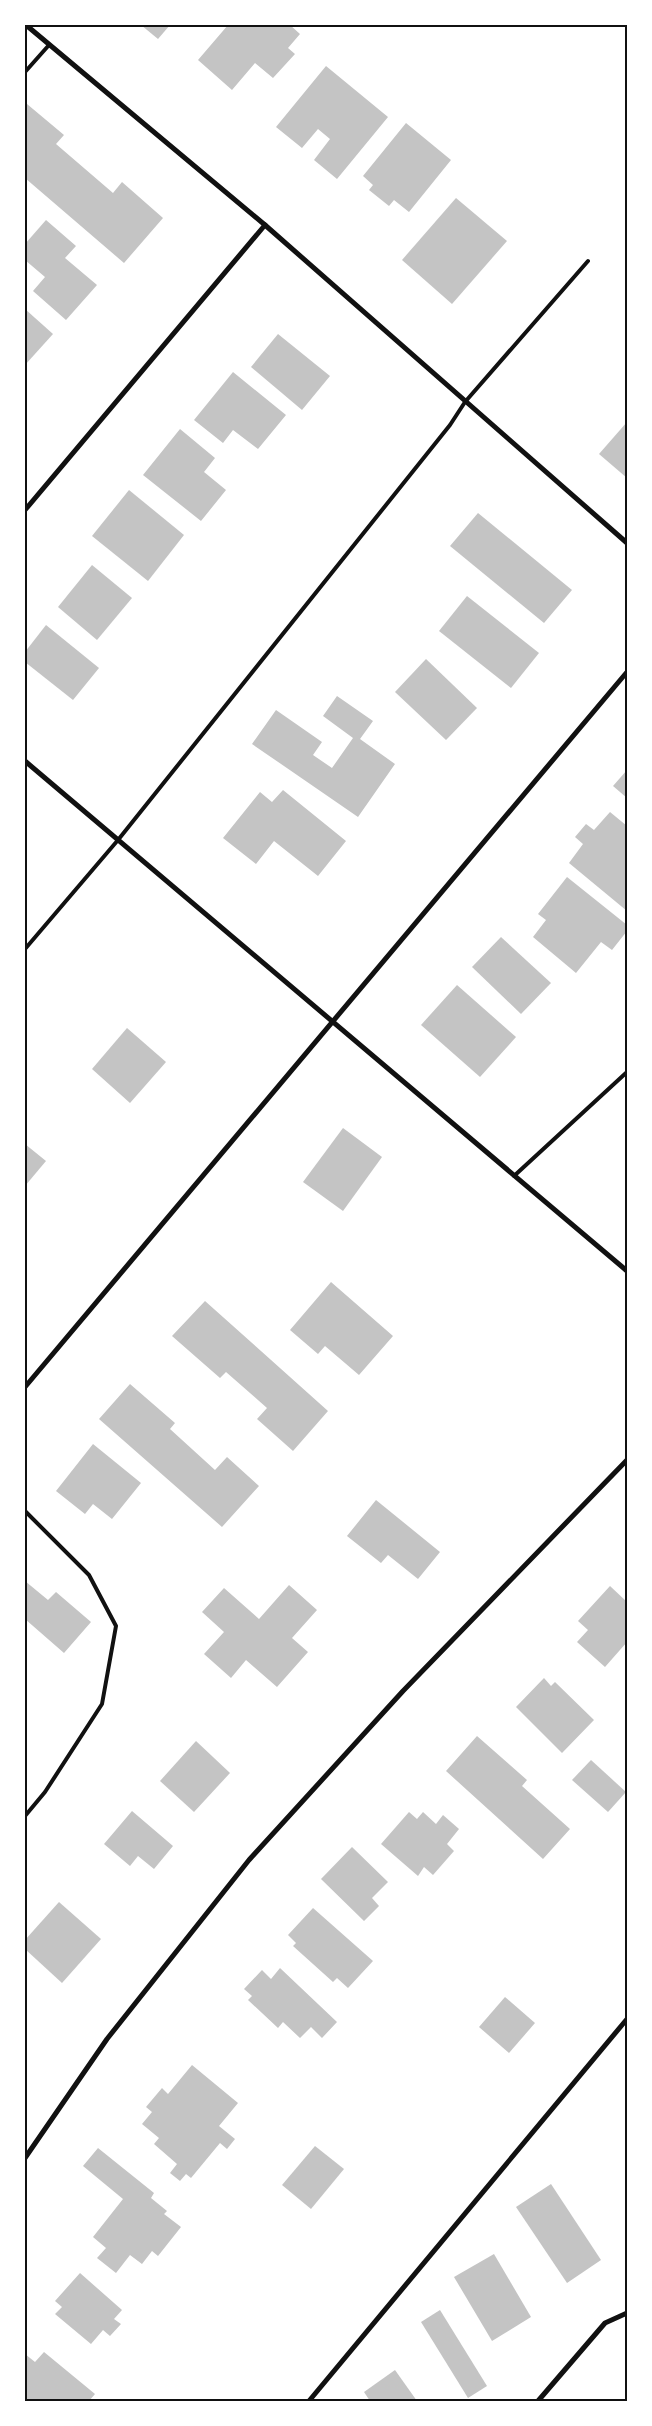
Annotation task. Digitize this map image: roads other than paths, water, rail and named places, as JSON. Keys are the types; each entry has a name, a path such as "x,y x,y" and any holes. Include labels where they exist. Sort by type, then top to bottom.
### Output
{"street":[{"path":"26,25 265,225 627,544"},
{"path":"25,510 265,225"},
{"path":"25,1387 627,672"},
{"path":"25,762 627,1271"},
{"path":"25,2158 107,2039 250,1860 403,1691 627,1460"},
{"path":"309,2401 627,2019"},
{"path":"538,2401 605,2323 627,2313"}],"lane":[{"path":"25,72 49,44"},
{"path":"25,949 118,840 450,425 466,402 588,261"},
{"path":"514,1176 627,1072"},
{"path":"25,1512 89,1575 116,1626 102,1704 45,1792 25,1816"}]}
